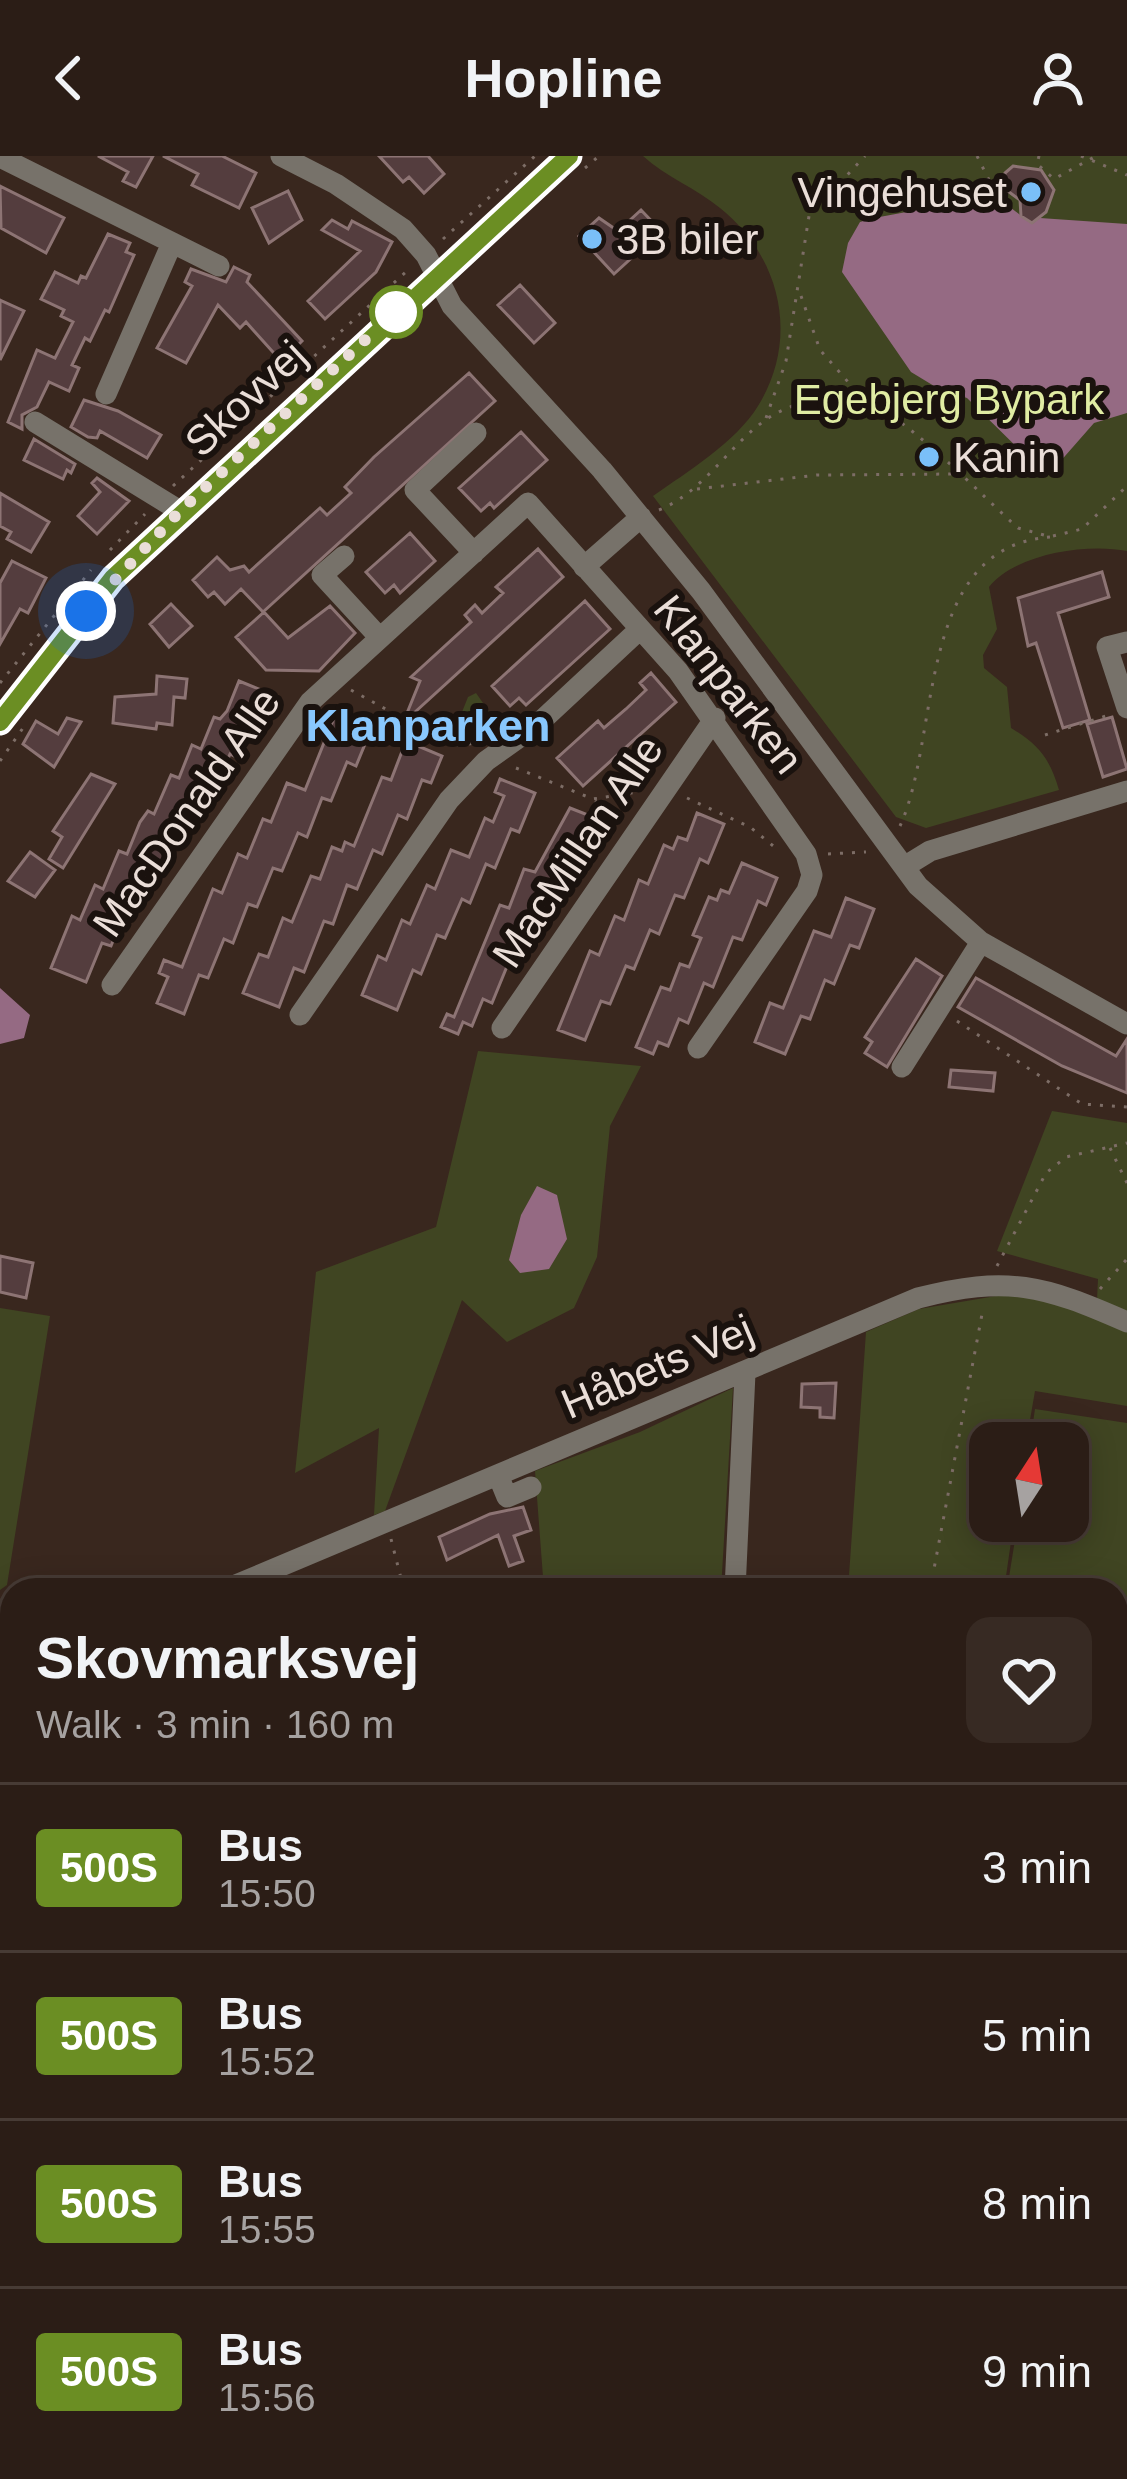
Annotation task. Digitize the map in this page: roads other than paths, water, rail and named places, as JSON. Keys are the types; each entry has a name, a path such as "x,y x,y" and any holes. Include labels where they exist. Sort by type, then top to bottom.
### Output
{"street":[{"path":"280,156 403,229 432,264 452,306 641,518 904,867 944,912 981,942 1127,1024"},
{"path":"0,157 219,266"},
{"name":"Skovvej","path":"10,711 171,504 432,264 559,159"},
{"path":"106,394 172,243"},
{"path":"35,422 171,504"},
{"path":"474,553 415,490 476,433"},
{"name":"MacDonald Alle","path":"112,985 310,702 528,503"},
{"name":"Klanparken","path":"528,503 715,718 806,854 812,875 807,891 698,1048"},
{"path":"584,567 641,518"},
{"path":"344,556 322,575 380,638"},
{"path":"300,1016 448,800 640,629"},
{"path":"1117,712 1107,647 1127,641"},
{"name":"MacMillan Alle","path":"502,1028 715,718"},
{"path":"904,867 930,851 1127,791"},
{"path":"902,1067 981,942"},
{"name":"Håbets Vej","path":"253,1578 918,1298 989,1282 1032,1286 1127,1322"},
{"path":"736,1578 745,1372"},
{"path":"498,1475 507,1497 531,1487"}],"place":[{"name":"Vingehuset","path":"1031,192"},
{"name":"3B biler","path":"592,239"},
{"name":"Kanin","path":"929,457"}],"district":[{"name":"Klanparken","path":"428,725"}],"park label":[{"name":"Egebjerg Bypark","path":"949,399"}]}
